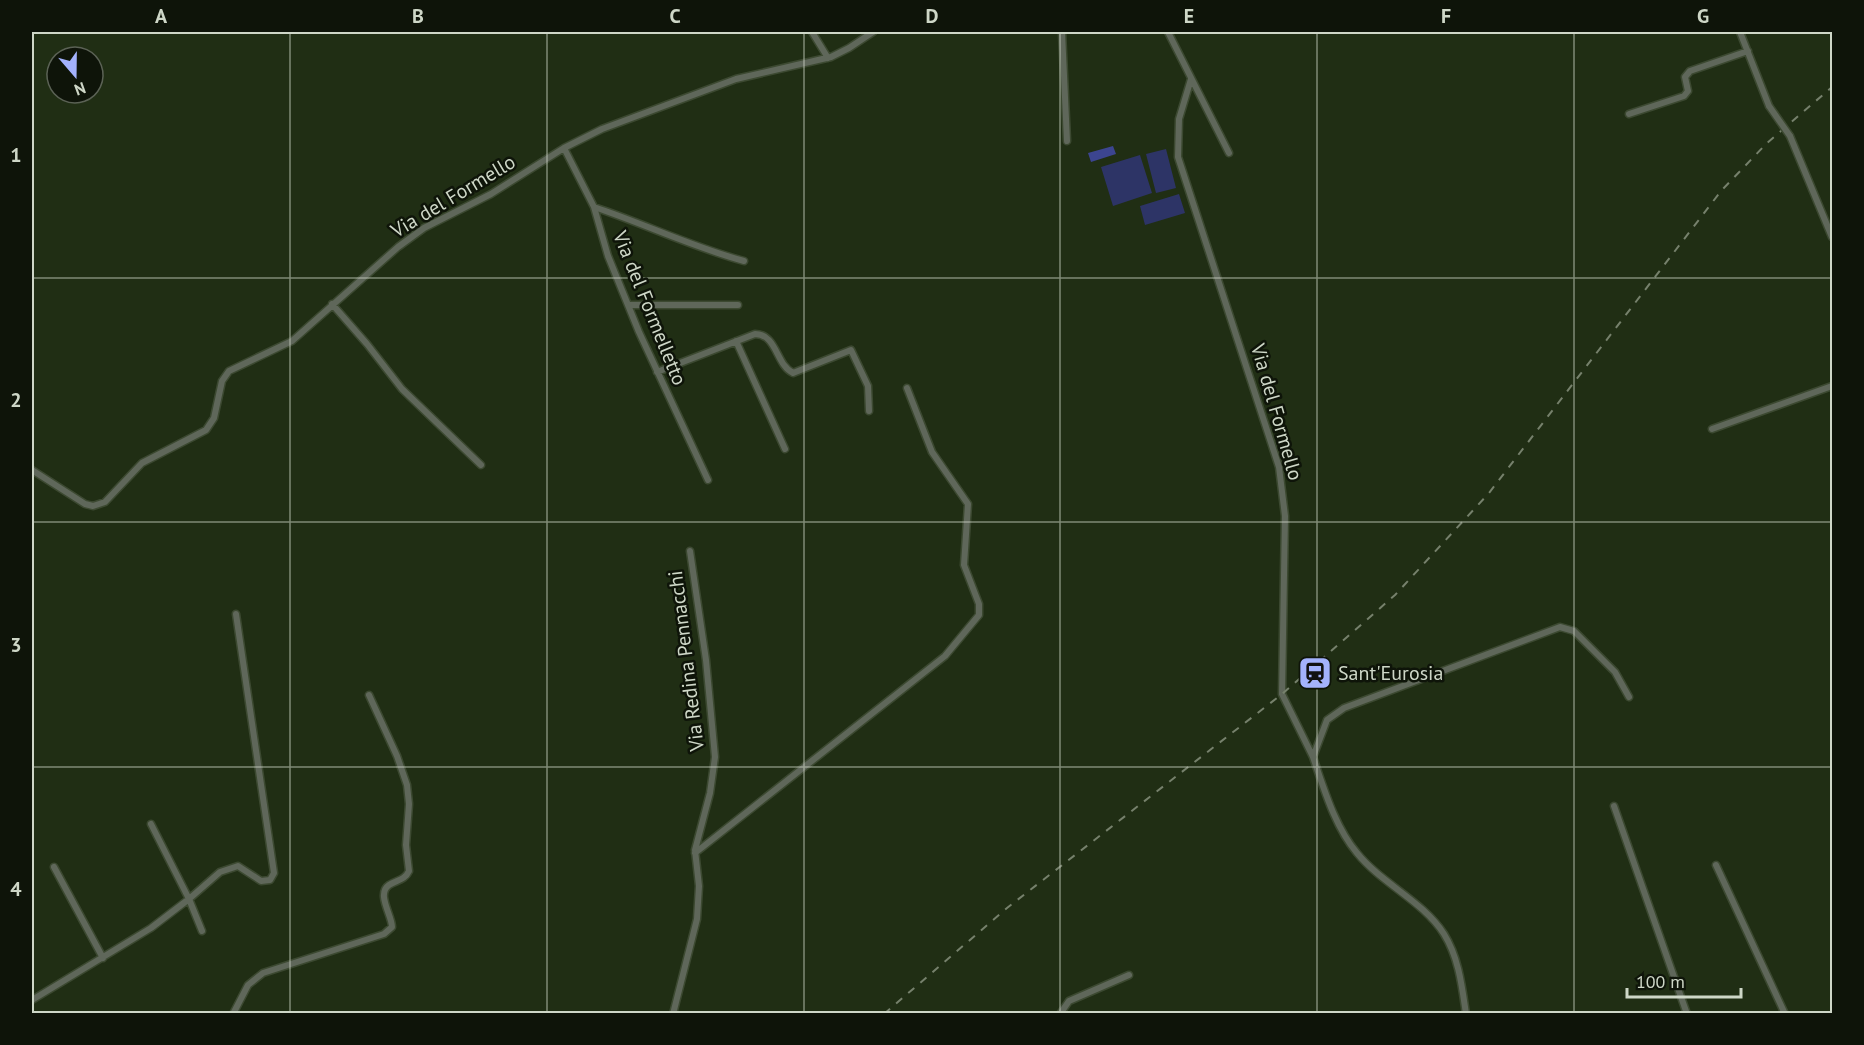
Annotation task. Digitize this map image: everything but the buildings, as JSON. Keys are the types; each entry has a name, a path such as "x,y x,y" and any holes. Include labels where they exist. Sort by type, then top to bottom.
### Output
{"street":[{"path":"812,32 828,58"},
{"name":"Via del Formello","path":"32,470 85,504 93,506 105,502 142,463 208,428 215,416 222,381 229,371 284,346 418,232 491,194 564,148 602,129 726,82 828,58 847,50 873,32"},
{"path":"1062,32 1067,141"},
{"path":"1168,32 1229,153"},
{"path":"1740,32 1769,106 1790,136 1833,237"},
{"path":"1629,114 1684,96 1688,91 1686,77 1690,71 1748,51"},
{"name":"Via del Formello","path":"1191,79 1179,119 1178,153 1280,470 1285,521 1282,692 1353,848 1370,868 1430,917 1444,935 1459,972 1466,1014"},
{"name":"Via del Formelletto","path":"564,148 594,207 606,249 628,305 708,480"},
{"path":"594,207 648,225 698,248 744,261"},
{"path":"332,304 372,349 402,389 481,465"},
{"path":"628,305 738,305"},
{"path":"657,372 755,334 762,334 771,342 788,370 793,374 850,350 856,357 869,389 869,411"},
{"path":"736,341 785,448"},
{"path":"1712,429 1833,386"},
{"path":"695,853 945,656 979,615 980,606 964,565 968,504 932,452 907,388"},
{"name":"Via Redina Pennacchi","path":"673,1014 698,914 699,886 695,853 710,793 715,747 706,660 690,551"},
{"path":"32,1000 158,922 216,875 232,866 243,867 263,882 270,880 274,873 236,614"},
{"path":"1313,757 1326,722 1338,711 1558,627 1572,629 1615,672 1629,697"},
{"path":"233,1014 248,985 259,975 386,933 392,927 384,892 389,885 405,877 409,871 406,846 408,795 401,766 369,695"},
{"path":"1614,806 1688,1014"},
{"path":"151,824 189,899 202,931"},
{"path":"1716,865 1785,1014"},
{"path":"54,867 103,957"},
{"path":"1060,1014 1069,1001 1130,975"}],"shaded area":[{"path":"1113,146 1116,154 1091,162 1088,153"},
{"path":"1166,149 1176,188 1156,193 1146,154"},
{"path":"1140,155 1152,193 1113,206 1101,167"},
{"path":"1179,194 1185,213 1145,225 1140,206"}],"railway":[{"path":"884,1014 1007,908 1282,694 1395,595 1489,493 1721,191 1767,143 1832,87"}],"place":[{"name":"Sant'Eurosia","path":"1315,673"}]}
